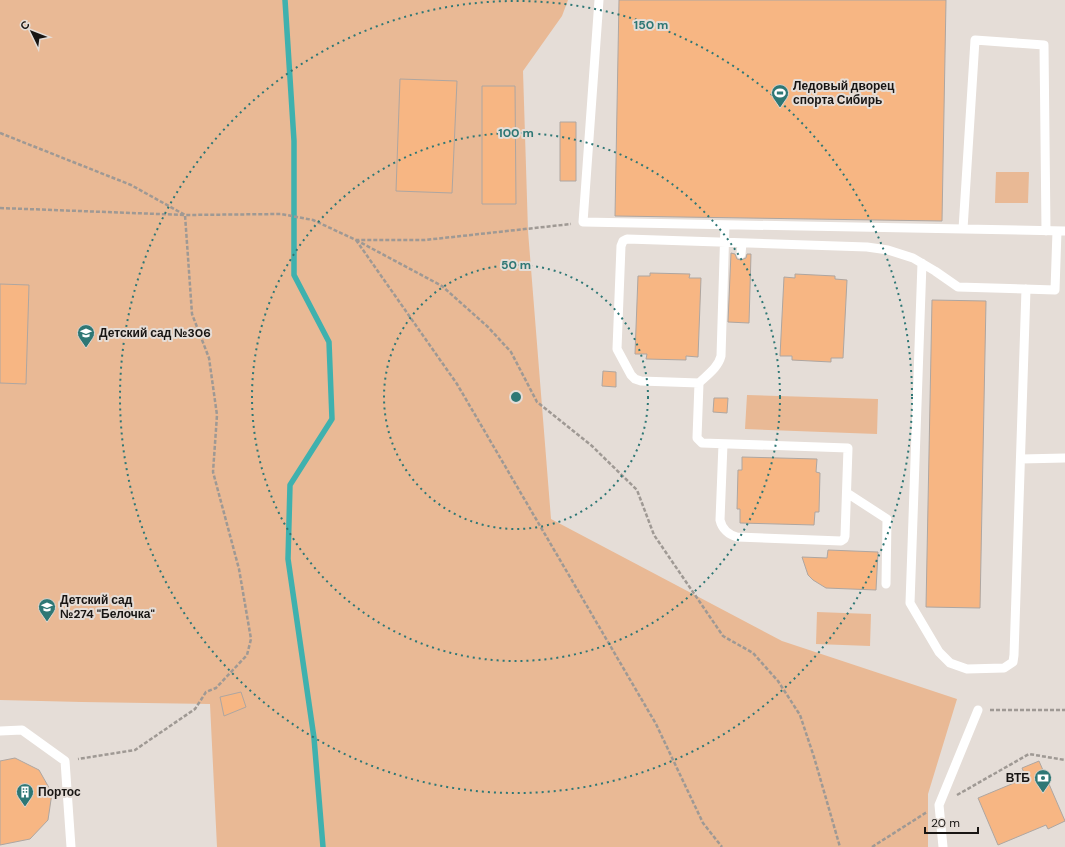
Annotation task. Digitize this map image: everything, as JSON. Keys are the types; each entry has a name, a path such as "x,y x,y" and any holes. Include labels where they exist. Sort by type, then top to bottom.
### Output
{"lane":[{"path":"599,0 583,222 1061,231 1055,290 958,286 913,258 888,250 867,247 627,239 623,241 621,246 617,349 631,375 635,379 641,381 699,383"},
{"path":"963,229 975,40 1044,45 1046,231"},
{"path":"723,444 720,520 723,527 733,536 841,541 845,536 848,448 702,443 697,438 699,383 716,367 721,356 725,225"},
{"path":"741,254 742,243"},
{"path":"922,263 910,604 939,652 950,663 968,669 1004,668 1013,662 1026,289"},
{"path":"1020,459 1065,458"},
{"path":"847,493 887,519 882,571 886,584"},
{"path":"943,847 939,805 978,710"},
{"path":"0,731 22,730 66,761 71,847"}],"path":[{"path":"0,133 131,185 185,215"},
{"path":"0,208 185,215 281,214 313,220 356,240 442,286 488,327 511,352 537,402 592,446 637,490 654,535 723,636 753,653 778,681 800,715 814,757 840,847"},
{"path":"66,761 135,750 195,709 206,692 216,688 247,655 252,639 238,568 213,472 217,415 209,358 192,314 185,215"},
{"path":"356,240 425,240 583,222"},
{"path":"356,240 457,384 656,724 703,823 722,847"},
{"path":"978,710 1065,710"},
{"path":"872,847 939,805 1029,754 1065,760"}],"shaded area":[{"path":"0,0 568,0 562,16 523,71 528,231 551,519 782,641 957,699 928,794 928,847 217,847 210,704 0,700"},
{"path":"996,172 1029,172 1028,203 995,203"},
{"path":"747,395 878,399 877,434 745,429"},
{"path":"817,612 871,614 870,646 816,644"}],"building":[{"name":"Ледовый дворец спорта Сибирь","path":"619,0 946,0 942,221 615,216"},
{"path":"400,79 457,81 452,193 396,191"},
{"path":"482,86 515,86 516,204 482,204"},
{"path":"560,122 576,122 576,181 560,181"},
{"path":"731,253 735,254 737,259 741,260 746,258 747,254 751,254 749,323 728,322"},
{"path":"650,273 690,274 689,278 701,278 698,357 686,356 686,360 646,359 647,354 635,354 638,276 650,276"},
{"path":"795,274 835,276 835,279 847,280 843,358 831,358 831,362 792,360 792,356 780,356 784,277 795,278"},
{"path":"0,284 29,285 26,384 0,383"},
{"path":"932,300 986,301 980,608 926,607"},
{"path":"603,371 616,372 616,387 602,386"},
{"path":"714,398 728,398 727,413 713,412"},
{"path":"742,457 817,459 816,472 820,473 819,512 815,512 814,525 740,523 740,509 737,509 738,470 742,470"},
{"path":"828,550 878,552 876,590 826,588 813,580 808,575 802,557 827,558"},
{"path":"241,692 246,707 224,716 220,697"},
{"name":"Портос","path":"15,758 39,770 52,793 48,820 30,839 0,845 0,761"},
{"path":"1039,761 1065,821 1048,829 1046,825 998,845 978,798 1026,778 1022,768"}],"waterway":[{"path":"285,0 294,141 294,275 329,342 332,419 290,485 288,559 314,738 323,847"}],"place":[{"name":"Ледовый дворец спорта Сибирь","path":"780,108"},
{"name":"Детский сад №306","path":"86,348"},
{"name":"Детский сад №274 \"Белочка\"","path":"47,622"},
{"name":"ВТБ","path":"1043,793"},
{"name":"Портос","path":"25,807"}]}
